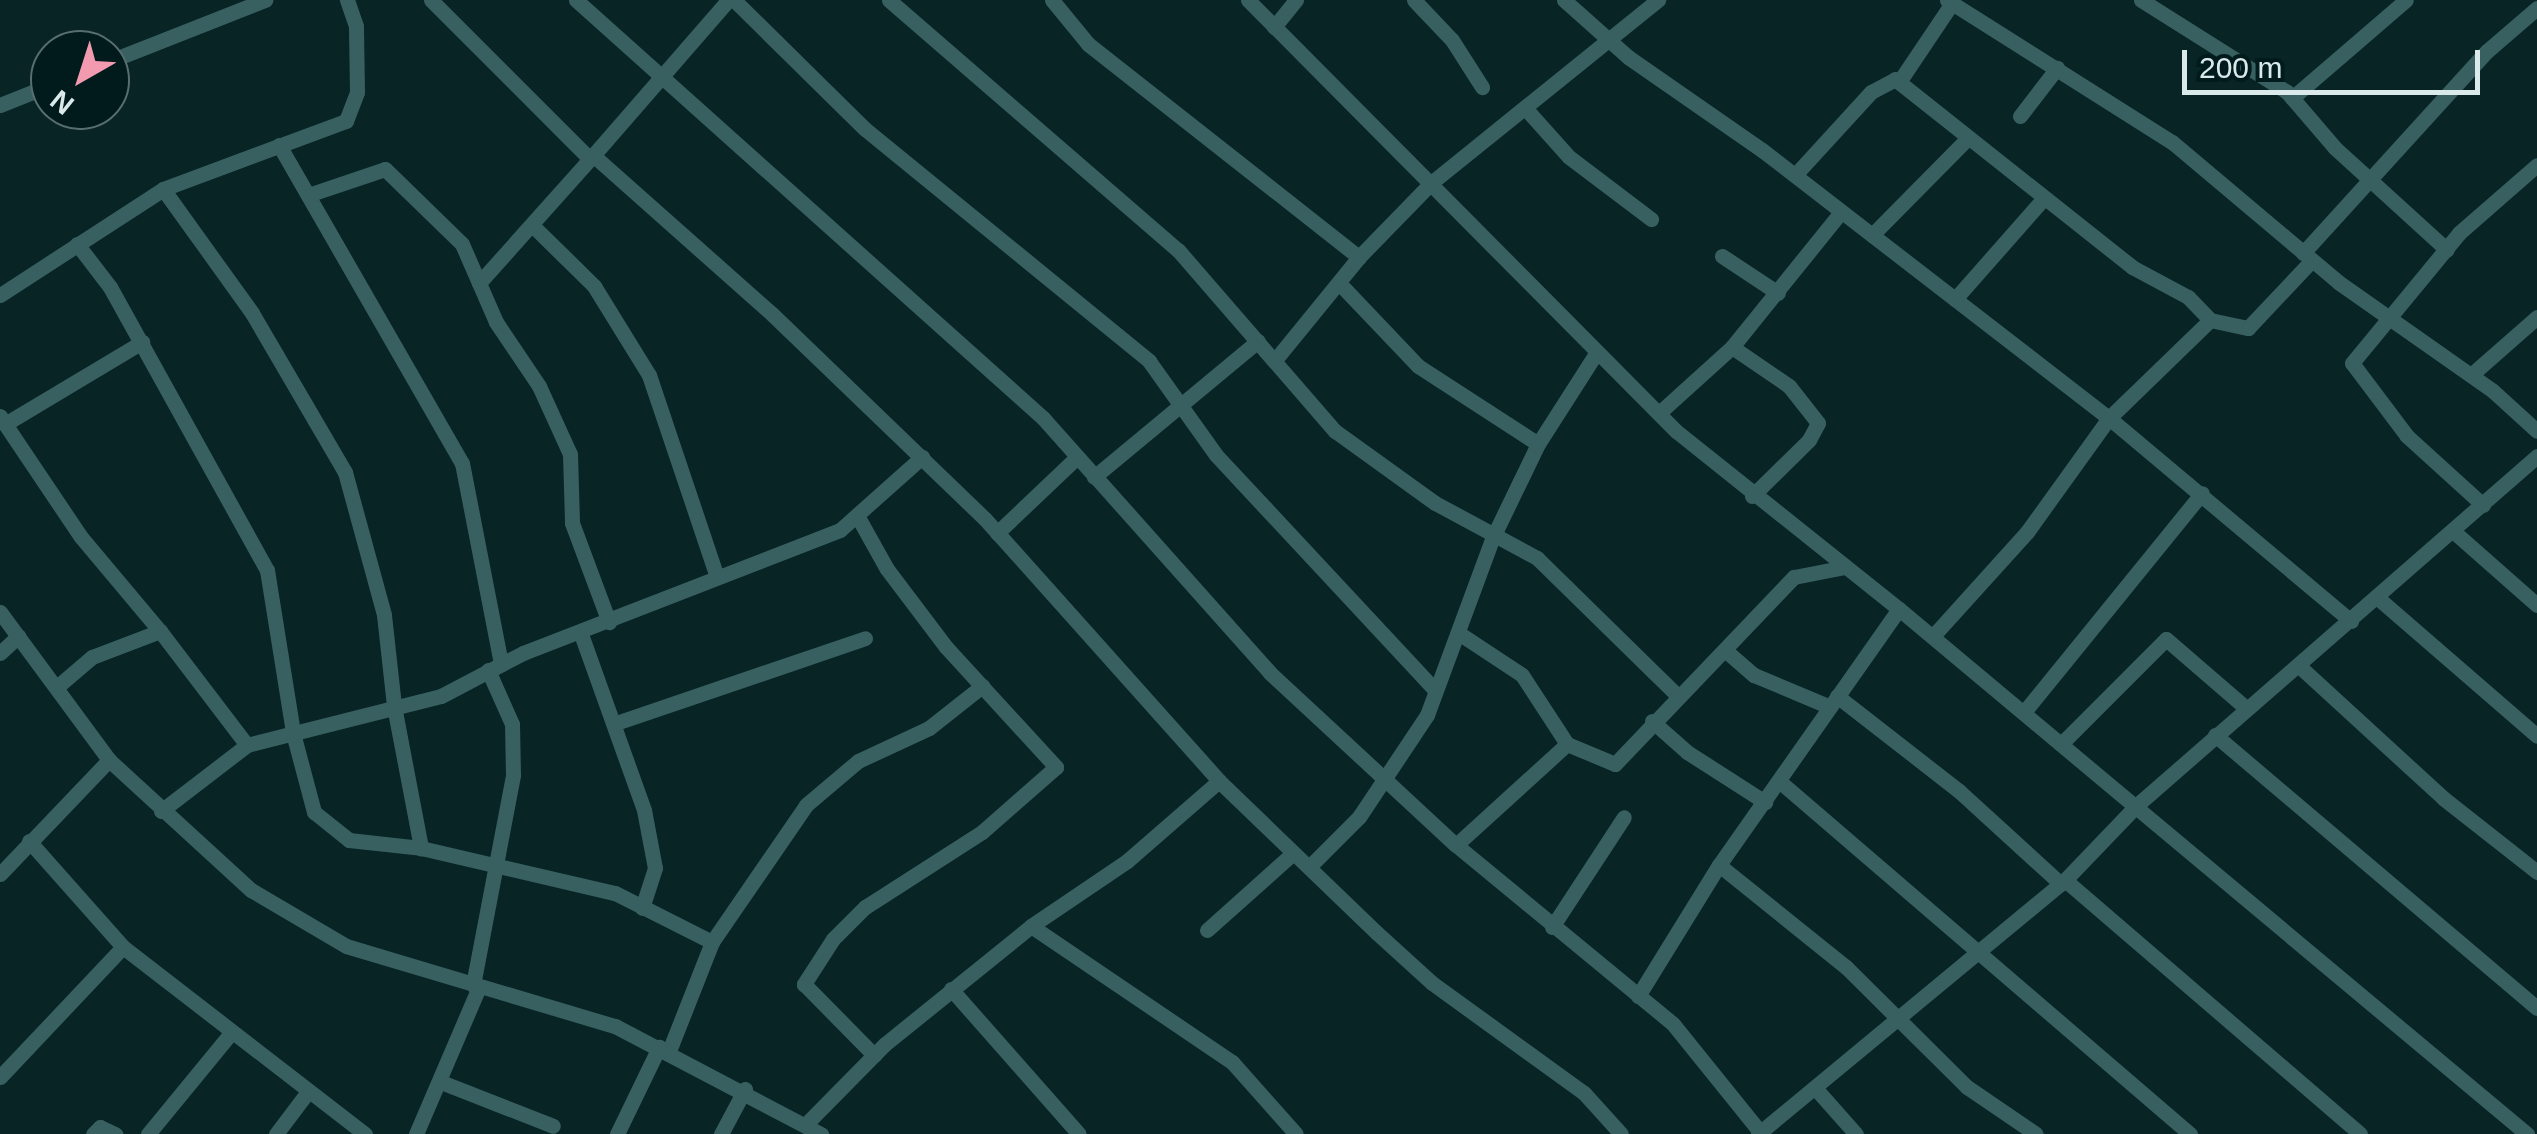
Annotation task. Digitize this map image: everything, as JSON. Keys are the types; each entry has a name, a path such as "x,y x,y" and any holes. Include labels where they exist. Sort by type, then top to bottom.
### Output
{"street":[{"path":"130,54 265,0"},
{"path":"0,296 163,190 338,125 352,113 356,26 347,0"},
{"path":"431,0 592,158 922,457 996,533 1219,781 1308,868 1432,983 1546,1063 1620,1134"},
{"path":"576,0 1043,418 1270,672 1388,776 1456,845 1673,1024 1759,1133 2063,882 2136,805 2379,599 2537,456"},
{"path":"888,0 1178,250 1359,450 1568,583 1676,694"},
{"path":"1248,0 1595,355 1659,414 1752,496 1899,609 2062,743 2527,1134"},
{"path":"1274,26 1296,0"},
{"path":"1414,0 1452,40 1482,87"},
{"path":"1564,0 1608,40 1795,175 2109,418 2351,621"},
{"path":"1275,360 1359,257 1431,183 1658,0"},
{"path":"2140,0 2292,98 2369,180 2446,250"},
{"path":"2292,98 2406,0"},
{"path":"479,283 664,78 725,1 866,129 1149,361 1216,455 1435,690"},
{"path":"1054,1 1088,44 1359,257"},
{"path":"1795,175 1871,92 1900,82 1949,2 2057,68 2218,176 2307,256 2388,319 2471,375 2537,431"},
{"path":"1900,82 2044,198 2210,320 2248,328 2369,180 2422,130 2495,43 2537,8"},
{"path":"2020,116 2057,68"},
{"path":"0,105 30,93"},
{"path":"1526,108 1569,157 1651,219"},
{"path":"1872,235 1968,138"},
{"path":"280,145 462,463 494,667 512,724 513,775 476,986 441,1082 416,1134"},
{"path":"2483,504 2407,436 2356,374 2354,355 2446,250 2537,165"},
{"path":"308,195 380,169 395,174 462,244 496,322 540,386 570,454 572,523 609,622"},
{"path":"163,190 252,313 345,472 384,616 394,706 422,848"},
{"path":"1955,299 2044,198"},
{"path":"1659,414 1732,346 1841,212"},
{"path":"532,225 594,286 649,375 717,577"},
{"path":"76,244 142,342 266,570 293,732 314,812 348,840 422,848 499,870 594,886 712,942"},
{"path":"1722,256 1778,293"},
{"path":"1340,284 1418,366 1538,444"},
{"path":"2471,375 2537,317"},
{"path":"1932,636 2027,532 2109,418 2210,320"},
{"path":"1094,476 1182,408 1258,341"},
{"path":"142,342 2,420 81,537 160,630 247,744"},
{"path":"1732,346 1789,386 1818,423 1752,496"},
{"path":"1308,868 1359,817 1428,715 1494,537 1538,444 1595,355"},
{"path":"160,811 247,744 441,696 494,667 860,519 922,457"},
{"path":"996,533 1077,457"},
{"path":"2024,712 2202,493"},
{"path":"860,519 887,569 982,686 1056,767 982,832 866,908 833,939 804,984 874,1055"},
{"path":"2454,531 2537,605"},
{"path":"1460,634 1522,674 1567,744 1610,766 1794,577 1845,567"},
{"path":"2379,599 2537,736"},
{"path":"1638,996 1720,865 1899,609"},
{"path":"0,612 110,760 160,811 251,890 346,946 615,1026 745,1089 821,1134"},
{"path":"58,686 92,657 160,630"},
{"path":"581,634 616,722 654,856 642,908"},
{"path":"0,653 18,636"},
{"path":"616,722 865,638"},
{"path":"2062,743 2166,639 2246,708"},
{"path":"1726,651 1754,676 1833,701 1958,791 2360,1134"},
{"path":"2298,665 2443,798 2537,872"},
{"path":"617,1134 664,1049 712,942 806,805 858,761 929,728 982,686"},
{"path":"1652,721 1687,752 1764,802"},
{"path":"2215,735 2537,1008"},
{"path":"1456,845 1567,744"},
{"path":"0,874 110,760"},
{"path":"806,1124 874,1055 951,989 1031,926 1127,861 1219,781"},
{"path":"1779,782 1982,950 2190,1134"},
{"path":"1552,927 1624,817"},
{"path":"29,841 123,947 365,1134"},
{"path":"1206,930 1294,853"},
{"path":"1720,865 1901,1019 1968,1086 2036,1134"},
{"path":"1031,926 1232,1062 1296,1134"},
{"path":"0,1077 123,947"},
{"path":"951,989 1079,1134"},
{"path":"148,1134 231,1034"},
{"path":"441,1082 553,1126"},
{"path":"721,1134 745,1089"},
{"path":"1816,1089 1856,1134"},
{"path":"276,1134 307,1092"},
{"path":"93,1134 100,1127 115,1134"}]}
